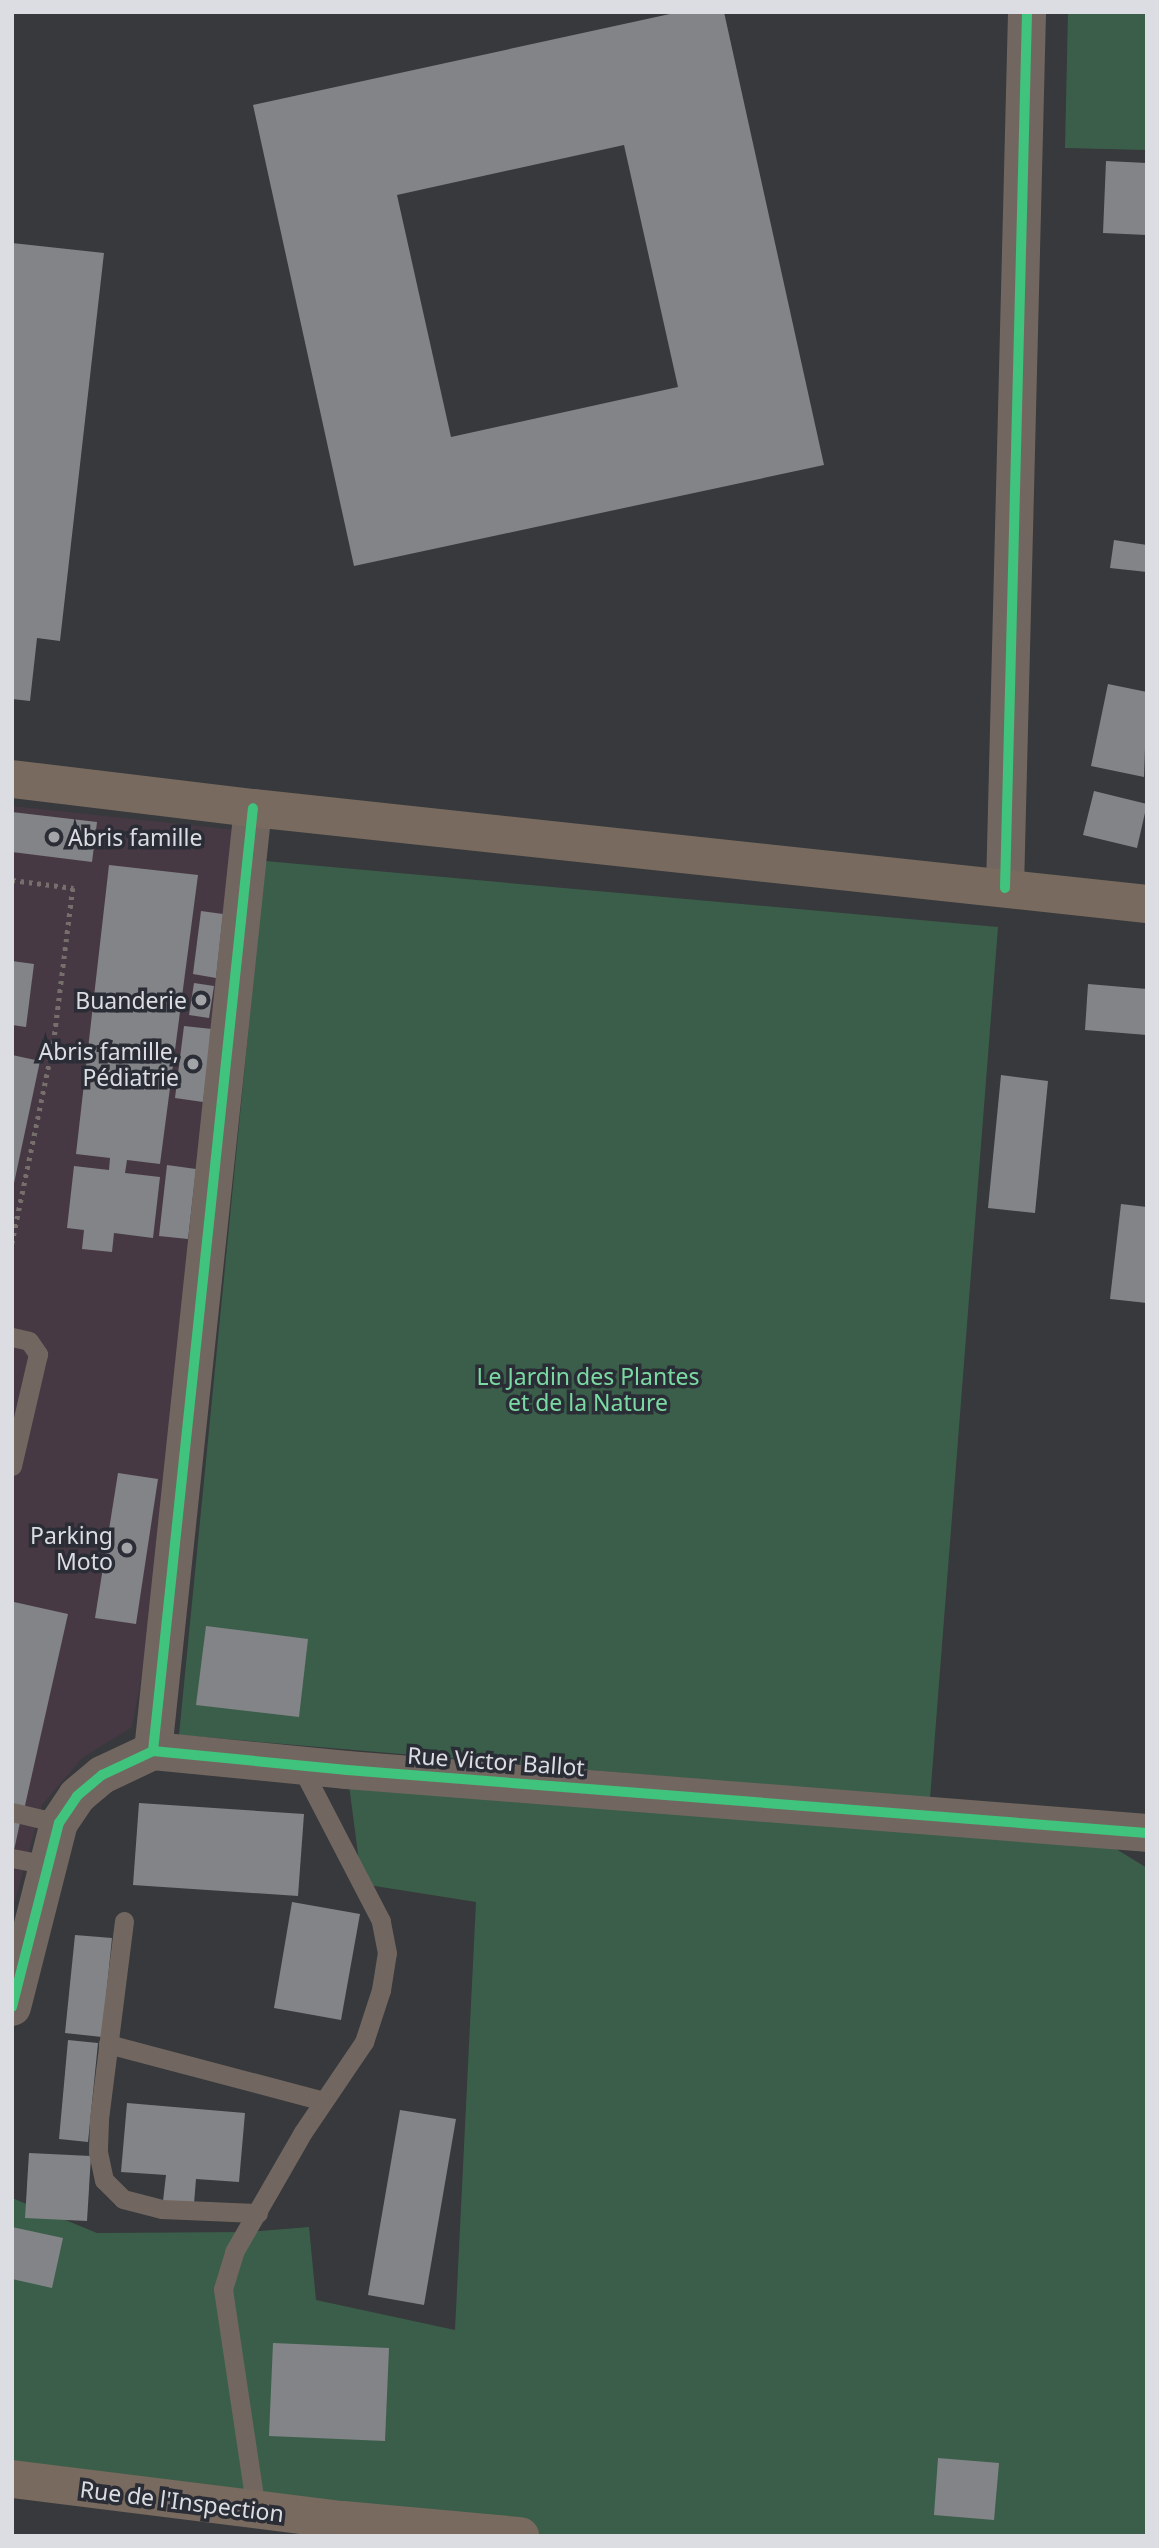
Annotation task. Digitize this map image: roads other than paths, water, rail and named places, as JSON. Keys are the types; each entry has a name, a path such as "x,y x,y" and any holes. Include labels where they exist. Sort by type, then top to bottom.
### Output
{"main road":[{"path":"12,779 253,808 1147,904"},
{"name":"Rue de l'Inspection","path":"12,2480 256,2510 520,2536"}],"street":[{"path":"1004,888 1027,12"},
{"path":"12,2007 30,1862 78,1796 102,1776 153,1751 253,808"},
{"name":"Rue Victor Ballot","path":"153,1751 1147,1833"}],"lane":[{"path":"12,1338 29,1342 38,1354 12,1466"},
{"path":"256,2510 223,2289 234,2252 324,2101 364,2042 382,1990 387,1953 382,1921 300,1765"},
{"path":"12,1812 59,1823"},
{"path":"124,1922 108,2044 98,2152 104,2180 123,2199 162,2209 258,2213"},
{"path":"108,2044 324,2101"}],"place":[{"name":"Abris famille","path":"54,837"},
{"name":"Buanderie","path":"201,1000"},
{"name":"Abris famille, Pédiatrie","path":"193,1064"},
{"name":"Parking Moto","path":"127,1548"}],"park label":[{"name":"Le Jardin des Plantes et de la Nature","path":"588,1389"}]}
